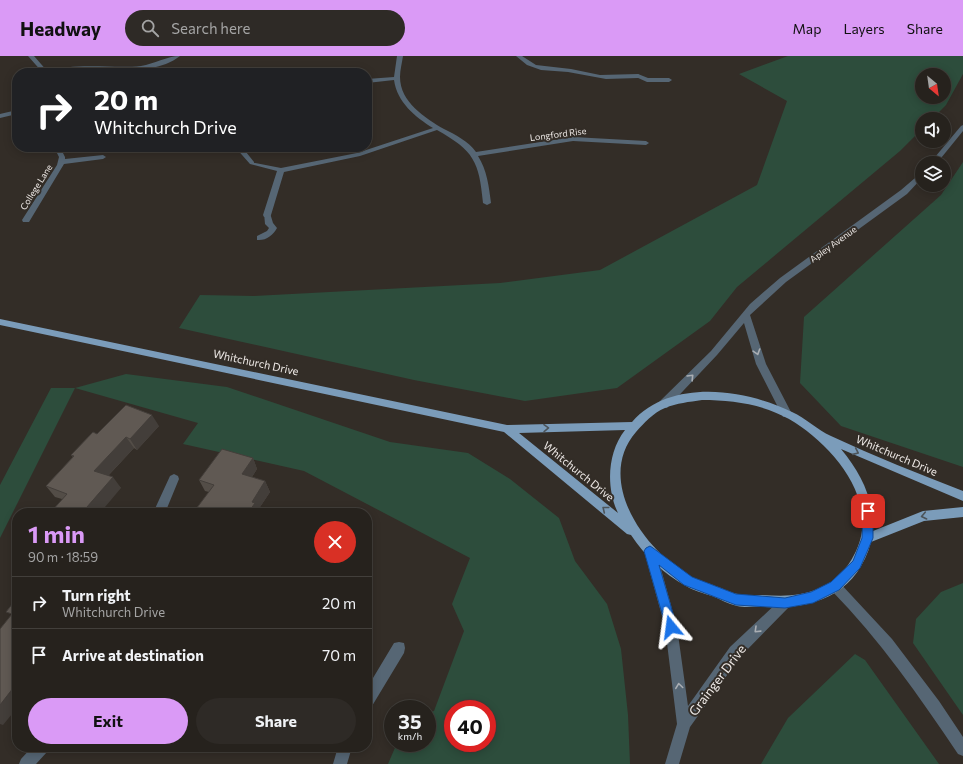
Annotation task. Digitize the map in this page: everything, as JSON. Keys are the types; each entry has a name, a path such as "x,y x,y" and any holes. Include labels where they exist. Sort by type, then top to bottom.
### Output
{"main road":[{"name":"Whitchurch Drive","path":"0,322 507,429 633,426"},
{"name":"Whitchurch Drive","path":"635,534 622,510 616,486 616,464 622,444 633,426 646,414 663,405 692,397 723,396 755,402 787,414 821,436 890,467 963,496"},
{"name":"Whitchurch Drive","path":"507,429 635,534 650,551 688,581 736,600 785,603 813,597 835,586 857,565 868,538 868,511 859,484 843,458 821,436"},
{"path":"868,538 923,516 963,512"}],"street":[{"path":"31,56 42,68"},
{"path":"141,68 177,56"},
{"path":"400,56 397,78 400,91 407,104 427,122 466,146 473,155 484,180 487,203"},
{"path":"519,56 530,65 539,68 569,70 596,76 615,78 638,76 647,80 669,80"},
{"path":"372,80 397,78"},
{"path":"0,116 12,113"},
{"path":"939,156 963,127"},
{"path":"372,150 438,128"},
{"name":"Longford Rise","path":"473,155 573,139 646,143"},
{"name":"College Lane","path":"26,220 61,162 62,157 60,152"},
{"path":"243,152 252,162 281,170 367,152"},
{"name":"College Lane","path":"61,162 103,157"},
{"path":"260,238 270,233 273,228 269,224 267,215 281,170"},
{"name":"Apley Avenue","path":"663,405 714,353 746,315 783,280 904,192 915,181"},
{"path":"746,315 761,364 787,414"},
{"path":"161,508 174,479"},
{"name":"Grainger Drive","path":"650,551 671,627 684,724"},
{"path":"835,586 862,612 914,677 963,749"},
{"name":"Grainger Drive","path":"672,764 684,724 735,652 785,603"},
{"path":"372,693 399,648"},
{"path":"26,764 37,752"},
{"path":"340,764 344,752"}],"green space":[{"path":"788,56 963,56 963,74 951,96 951,68 915,68 915,104 947,104 939,112 915,112 915,136 900,151 737,287 710,321 617,388 525,401 414,380 179,328 200,295 254,296 500,283 600,270 757,185 787,101 739,74"},
{"path":"963,162 963,467 841,426 800,383 804,317 943,192 951,192 951,180"},
{"path":"126,374 227,387 390,442 468,453 510,479 559,518 575,561 607,604 621,649 628,715 630,764 388,764 393,752 436,752 436,706 464,631 452,604 470,558 304,471 183,444 198,423 75,388"},
{"path":"51,388 75,388 15,508 12,508 12,514 0,538 0,485"},
{"path":"963,583 963,715 913,643 916,619 941,592"},
{"path":"855,654 865,660 939,764 761,764 788,718"}],"building":[{"path":"126,405 152,415 130,439 126,437 94,471 113,477 87,507 90,508 54,508 67,494 46,486 74,456 71,455 93,432 97,434"},
{"path":"222,449 253,458 242,474 265,481 252,502 255,503 252,508 197,508 214,485 199,480"},
{"path":"12,604 12,614 6,612"},
{"path":"12,614 12,689 0,705 0,629"}],"route":[{"path":"671,627 650,551 688,581 736,600 785,603 813,597 835,586 857,565 868,538 868,511"}]}
